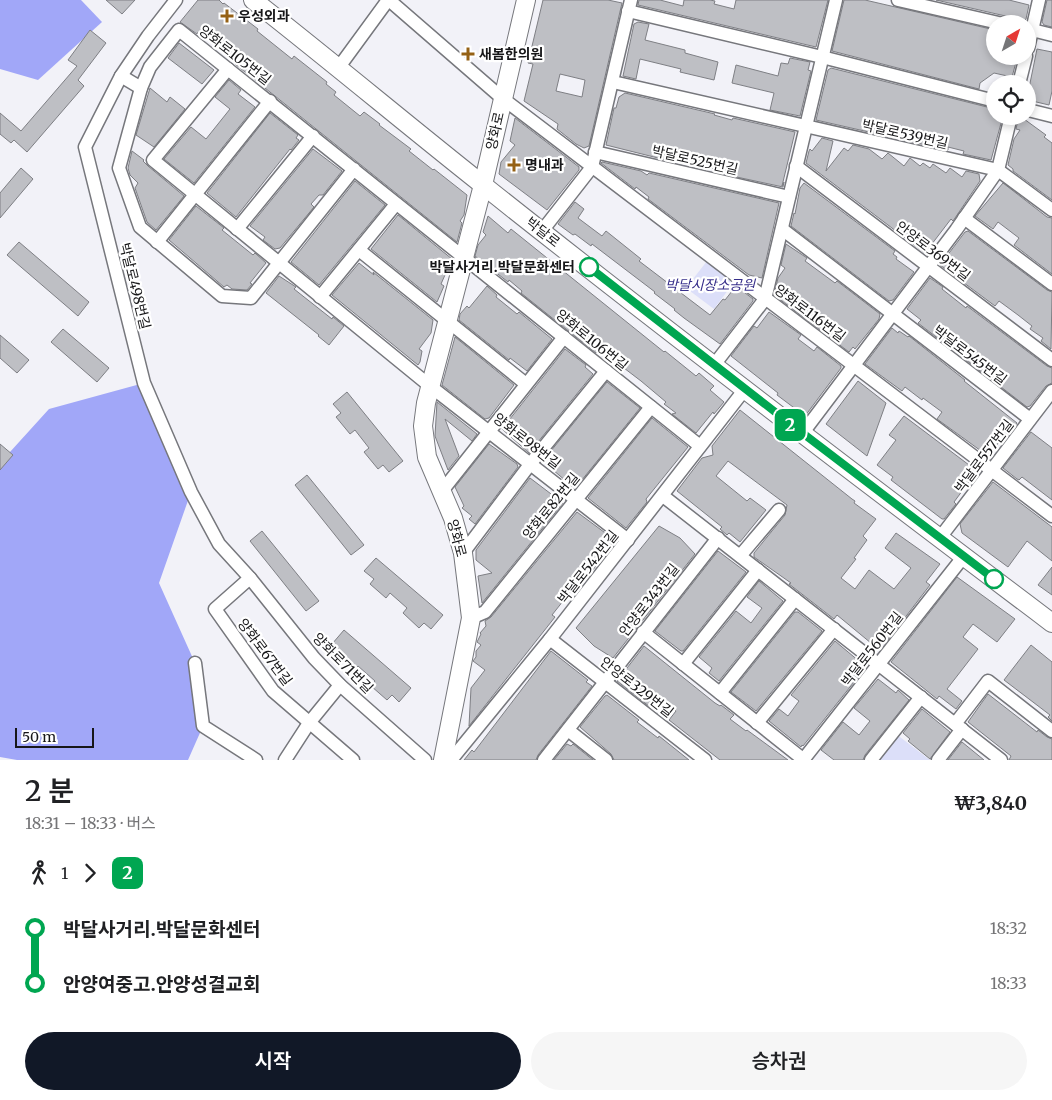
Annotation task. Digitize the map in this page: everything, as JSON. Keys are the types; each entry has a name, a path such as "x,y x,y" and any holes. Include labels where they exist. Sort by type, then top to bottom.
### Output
{"street":[{"name":"박달로498번길","path":"176,0 148,36 121,76 85,147 144,383 191,492 219,544 250,578"},
{"name":"박달로","path":"253,0 339,67 483,185 802,434 1052,623"},
{"path":"339,67 388,0"},
{"name":"양화로116번길","path":"388,0 502,98 1052,516"},
{"name":"양화로","path":"443,760 471,618 463,553 442,491 427,457 424,426 426,403 483,185 526,0"},
{"path":"714,365 765,299 836,0"},
{"path":"898,0 986,20"},
{"path":"1034,15 1039,0"},
{"path":"542,231 592,167 630,6 986,99"},
{"name":"양화로105번길","path":"280,262 251,298 222,296 140,228 119,168 141,88 150,67 179,30 464,257"},
{"path":"1036,31 1052,35"},
{"name":"양화로98번길","path":"228,69 153,160 430,386 628,540"},
{"path":"121,76 141,88"},
{"path":"613,82 806,127"},
{"path":"156,242 270,101"},
{"path":"1036,112 1052,116"},
{"path":"1036,115 1052,127"},
{"path":"802,434 998,170 1009,125"},
{"name":"박달로539번길","path":"806,127 998,170"},
{"path":"237,229 312,136"},
{"name":"박달로525번길","path":"594,152 789,197"},
{"name":"안양로369번길","path":"796,166 1052,360"},
{"path":"280,262 354,169"},
{"path":"998,170 1052,210"},
{"path":"320,297 396,204"},
{"path":"964,218 1052,284"},
{"path":"782,230 892,314"},
{"path":"359,250 526,384"},
{"name":"양화로106번길","path":"464,257 700,446"},
{"name":"박달로545번길","path":"892,314 1030,420"},
{"path":"442,491 564,337"},
{"path":"463,553 531,463 606,371"},
{"name":"박달로542번길","path":"451,760 550,639 745,389"},
{"name":"박달로557번길","path":"940,539 1052,391"},
{"name":"양화로82번길","path":"471,618 485,612 651,407"},
{"path":"663,496 1001,760"},
{"path":"740,556 779,510"},
{"name":"안양로343번길","path":"544,760 718,538"},
{"name":"박달로560번길","path":"643,632 804,760 964,556"},
{"path":"683,664 758,570"},
{"name":"양화로71번길","path":"250,578 314,658 340,685 425,760"},
{"name":"양화로67번길","path":"250,578 215,609 272,691 353,760"},
{"path":"720,693 795,599"},
{"path":"757,723 834,629"},
{"name":"안양로329번길","path":"550,639 705,760"},
{"path":"195,663 203,726 256,760"},
{"path":"938,760 988,681 1052,731"},
{"path":"285,760 310,723 340,685"},
{"path":"870,760 921,697"},
{"path":"568,730 606,760"}],"green space":[{"name":"박달시장소공원","path":"707,261 734,282 714,309 686,288"},
{"path":"896,734 930,760 876,760"}],"shaded area":[{"path":"0,0 81,0 102,22 38,80 0,69"},
{"path":"144,383 191,492 159,583 195,663 203,726 188,760 17,760 0,757 0,463 49,409"}],"building":[{"path":"106,0 135,0 122,14"},
{"path":"198,0 219,0 224,3 258,29 257,31 292,59 294,56 327,82 326,84 336,92 334,95 360,116 364,112 411,149 409,151 467,195 457,242 235,64 236,62 220,49 222,47 206,34 203,36 198,32 197,34 180,22"},
{"path":"543,0 608,0 622,3 589,146 584,148 576,144 557,129 558,124 524,101 533,64 528,63","holes":["560,74 585,80 582,97 556,91"]},
{"path":"639,0 660,0 683,6 684,0 710,0 715,1 714,4 734,9 736,0 828,0 816,47 638,5"},
{"path":"844,0 865,0 986,28 986,65 1015,65 1013,75 994,73 986,75 986,79 980,83 979,89 832,51"},
{"path":"936,0 1009,0 1029,5 1027,15 1001,15"},
{"path":"1047,0 1052,0 1052,27 1044,25 1042,22"},
{"path":"638,22 649,24 645,40 685,50 685,53 718,62 714,80 680,72 681,69 640,59 636,79 623,76 634,24"},
{"path":"90,30 106,43 78,80 84,86 27,152 14,140 11,143 0,134 0,113 21,131 77,66 68,60"},
{"path":"179,43 214,70 202,84 168,58"},
{"path":"1037,49 1052,52 1052,91 1049,105 1036,102 1036,75 1032,75 1034,65 1036,65"},
{"path":"790,58 810,62 808,70 811,71 800,116 770,110 774,93 732,83 736,65 778,76 781,63 788,64"},
{"path":"831,68 986,107 986,125 1001,125 991,160 963,154 964,151 948,147 948,150 816,120 828,70"},
{"path":"229,80 241,90 238,94 255,107 194,183 164,159 191,127 206,139 230,109 215,97"},
{"path":"150,88 167,102 170,97 185,109 154,147 136,135"},
{"path":"625,93 715,114 732,120 733,118 795,132 783,187 732,176 733,173 671,159 670,161 606,145 614,108 616,108 619,97"},
{"path":"270,113 298,135 296,138 299,140 236,217 207,193"},
{"path":"515,118 579,167 579,170 547,210 499,174 501,162 515,145 510,141"},
{"path":"1017,125 1032,125 1046,135 1044,137 1052,143 1052,200 1013,171 1008,165 1014,139 1020,130 1016,129"},
{"path":"822,138 833,141 826,171 844,148 848,151 853,145 869,149 882,159 888,153 904,166 910,158 920,166 923,163 930,168 933,164 946,173 950,168 962,177 966,171 979,174 980,181 953,221 951,219 925,253 806,163 810,149 812,151"},
{"path":"313,149 342,171 323,195 319,195 311,204 314,207 280,248 275,249 263,240 265,237 250,226"},
{"path":"132,151 184,196 156,230 147,222 135,188 138,183 130,175 128,168"},
{"path":"602,162 641,171 647,175 649,173 779,203 762,278 749,275"},
{"path":"21,168 33,179 0,218 0,193"},
{"path":"355,181 385,205 319,285 291,262"},
{"path":"804,183 895,251 893,254 897,257 896,259 914,272 893,300 889,301 791,226 800,188"},
{"path":"1003,183 1047,217 1052,218 1052,274 1014,245 1019,238 998,222 993,229 975,216"},
{"path":"575,202 584,209 578,218 602,236 606,231 641,259 639,261 710,315 736,286 753,301 720,344 684,318 655,292 592,244 591,246 558,224"},
{"path":"196,206 224,228 222,230 266,263 250,283 252,284 247,290 232,289 227,285 224,287 169,240"},
{"path":"398,215 452,259 441,284 444,286 437,302 371,249"},
{"path":"488,216 508,233 511,229 664,352 696,376 699,373 714,386 710,390 724,402 696,433 672,414 676,413 641,381 599,349 596,353 521,293 522,291 509,280 508,282 475,256 478,245 486,235 483,232"},
{"path":"968,231 1052,292 1051,349 1041,341 1043,338 1030,329 1032,326 1018,315 999,301 995,306 940,265 965,232"},
{"path":"19,242 89,302 78,316 7,255"},
{"path":"786,244 807,258 805,261 835,283 837,281 880,314 879,319 855,349 853,347 849,352 774,295 778,278 785,268 781,265"},
{"path":"359,263 433,320 431,333 419,349 422,351 418,365 332,295"},
{"path":"279,276 296,287 294,289 332,319 333,317 344,326 329,345 266,293"},
{"path":"930,278 966,308 967,306 1052,368 1052,383 1046,386 1030,406 1027,407 918,323 921,320 907,309"},
{"path":"487,286 497,295 496,297 517,314 519,312 552,339 527,371 510,358 509,360 459,320 460,314 467,306 469,308"},
{"path":"769,312 801,335 798,339 814,351 817,347 841,366 805,416 731,356 754,326 757,328"},
{"path":"892,328 898,333 899,331 909,336 1017,423 1005,439 1003,437 988,456 937,419 942,412 905,387 902,391 865,364"},
{"path":"63,329 109,368 97,382 51,342"},
{"path":"0,335 29,360 17,373 0,358"},
{"path":"455,337 514,385 489,418 485,419 442,385"},
{"path":"565,349 586,365 585,367 593,374 529,453 502,429"},
{"path":"858,381 886,403 867,456 826,424"},
{"path":"607,382 640,408 577,486 573,487 546,464 550,459 546,457"},
{"path":"347,392 403,461 389,472 383,465 378,469 364,452 369,448 355,430 350,434 336,417 341,413 333,404"},
{"path":"437,402 477,434 472,441 445,419 459,456 448,470 435,436"},
{"path":"740,410 876,519 863,536 867,540 854,558 856,559 841,578 855,589 869,570 894,589 911,568 885,548 896,533 940,564 926,582 930,585 887,641 886,637 877,648 837,615 834,619 789,584 791,583 754,557 754,553 785,515 787,505 728,461 716,476 747,501 750,498 766,510 740,542 729,533 727,535 720,529 722,527 677,491 702,458 713,455 712,446"},
{"path":"904,416 977,471 944,519 891,480 893,477 877,465 896,440 889,435"},
{"path":"652,418 688,447 646,499 647,502 626,528 588,498"},
{"path":"1031,432 1052,448 1052,500 1022,477 1019,480 1003,468"},
{"path":"0,444 13,455 0,470"},
{"path":"489,444 517,464 518,467 475,524 469,519 472,516 462,508 464,506 455,487"},
{"path":"307,475 364,545 351,555 295,485"},
{"path":"530,478 563,503 482,603 478,576 492,573 476,560 476,550"},
{"path":"993,482 1052,527 1052,561 1027,541 1008,567 962,533 960,524"},
{"path":"577,512 612,538 613,543 575,594 571,591 552,615 555,617 469,726 471,688 485,670 473,661 476,657 476,651 481,645 477,642 480,633 486,626 485,621 491,617"},
{"path":"659,526 680,538 695,554 613,658 594,646 576,628"},
{"path":"262,531 319,601 306,611 250,541"},
{"path":"718,551 746,572 683,651 681,651 655,631"},
{"path":"376,558 443,615 431,629 424,623 419,628 403,613 407,608 390,593 386,598 370,584 374,579 364,571"},
{"path":"1052,567 1052,595 1038,585"},
{"path":"957,577 1015,619 997,642 973,624 963,637 978,649 947,689 962,701 956,709 939,696 937,699 891,662"},
{"path":"759,581 783,601 719,681 709,673 712,668 699,657 736,611 751,623 762,608 747,597"},
{"path":"795,612 798,612 822,631 756,711 731,692"},
{"path":"344,630 411,688 399,702 392,695 387,700 371,686 375,681 358,666 354,671 338,656 342,652 332,644"},
{"path":"835,641 866,667 801,747 769,721 779,709 788,716 799,701 791,695"},
{"path":"1031,645 1052,662 1052,721 1048,717 1050,715 1004,680"},
{"path":"644,646 715,703 721,705 734,715 730,719 788,760 720,760 669,720 676,711 658,697 650,707 617,681"},
{"path":"551,651 588,680 586,682 592,686 536,760 464,760 472,750 474,752"},
{"path":"878,679 896,693 898,690 909,700 863,760 834,760 821,750 843,722 859,735 870,721 854,708"},
{"path":"988,694 1037,732 1038,730 1052,739 1052,760 1009,760 1011,756 968,722"},
{"path":"607,695 639,720 637,722 658,738 659,736 689,760 614,760 611,754 580,727"},
{"path":"922,709 950,732 930,759 908,741 910,739 903,733"},
{"path":"962,742 984,760 948,760"},
{"path":"567,744 571,746 573,744 593,760 554,760"}],"bus line":[{"name":"2","path":"589,267 994,579"}],"place":[{"name":"우성외과","path":"227,16"},
{"name":"새봄한의원","path":"468,54"},
{"name":"명내과","path":"514,165"},
{"name":"박달사거리.박달문화센터","path":"589,267"}]}
